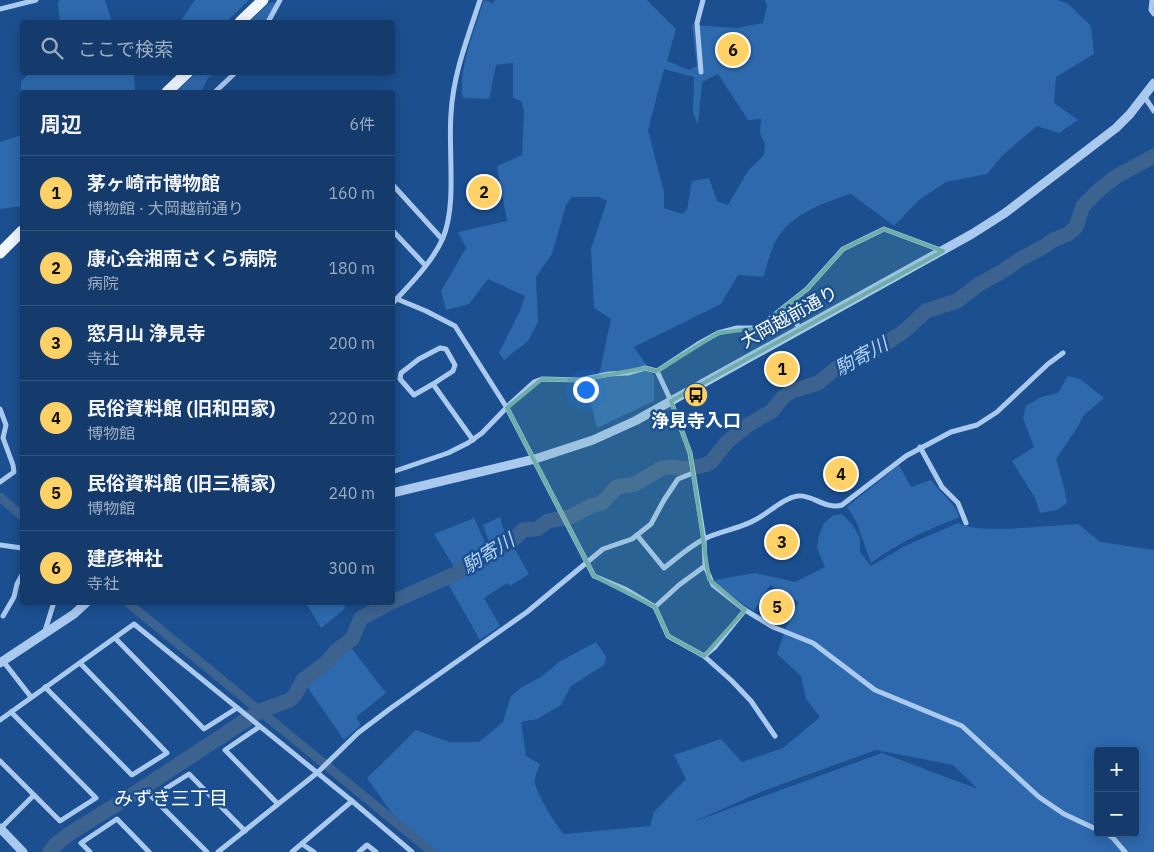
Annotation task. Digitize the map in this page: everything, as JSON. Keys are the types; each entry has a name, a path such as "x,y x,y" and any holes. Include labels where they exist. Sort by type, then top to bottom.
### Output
{"main road":[{"path":"242,20 263,0"},
{"path":"169,90 185,75"},
{"path":"0,252 20,233"}],"street":[{"path":"0,9 36,0"},
{"path":"269,20 280,0"},
{"path":"480,0 454,88 451,113 450,198 447,225 442,239 425,265 397,299 426,310 455,326 507,408 564,515 586,564 594,576 625,589 655,607 668,636 704,656 732,681 750,701 775,736"},
{"path":"701,72 698,23 703,0"},
{"path":"1152,0 1151,10 1154,14"},
{"path":"217,90 233,75"},
{"name":"大岡越前通り","path":"395,492 535,459 593,440 635,421 943,251 1005,213 1096,144 1123,121 1154,83"},
{"path":"1144,96 1154,111"},
{"path":"395,189 442,239"},
{"path":"395,471 448,453 473,440 534,382 543,379 580,380 609,374 628,373 645,368 657,371 718,332 737,328 758,328 806,289 843,249 884,229 943,251"},
{"path":"395,233 425,265"},
{"path":"786,305 800,330"},
{"path":"440,348 446,349 455,365 453,371 433,384 414,395 400,380 401,372 419,359 440,348"},
{"path":"637,535 664,568 704,539 754,521 787,500 798,496 806,496 835,507 842,505 920,447 951,432 977,425 997,412 1048,364 1063,353"},
{"path":"657,371 686,438 704,539 705,566 713,585 745,610 773,626 814,643 875,690 962,726 1039,798 1064,814 1094,828"},
{"path":"433,384 473,440"},
{"path":"0,408 6,425 3,438 14,472 0,482"},
{"path":"920,447 942,488 958,503 966,522"},
{"path":"218,852 317,773 358,733 527,612 603,549 632,539 651,524 678,479 693,469"},
{"path":"0,545 20,548"},
{"path":"655,607 679,585 705,566"},
{"path":"3,616 14,597 20,579"},
{"path":"44,634 53,605"},
{"path":"31,697 2,662 74,614 84,605"},
{"path":"704,656 715,647 745,610"},
{"path":"0,720 134,624 412,852"},
{"path":"115,638 204,729 237,708"},
{"path":"45,687 132,775 167,753 80,663"},
{"path":"0,761 60,821 96,798 11,712"},
{"path":"259,727 224,750 278,804"},
{"path":"207,852 152,797 189,774 245,831"},
{"path":"23,852 0,828 34,795"},
{"path":"292,852 352,801"},
{"path":"90,852 81,843 117,820 149,852"},
{"path":"1112,837 1125,852"},
{"path":"302,844 314,852"},
{"path":"359,852 367,845 376,852"}],"highlighted area":[{"path":"884,229 943,251 671,401 690,453 709,579 745,610 704,656 668,636 655,607 594,576 507,408 542,379 580,380 645,368 657,371 718,333 758,328 807,289 843,249"}],"shaded area":[{"path":"60,0 105,0 111,20 60,20 58,3"},
{"path":"195,0 249,0 228,20 181,20"},
{"path":"484,0 493,3 495,0 647,0 676,29 667,61 689,70 697,66 692,25 737,28 763,23 767,6 765,0 1057,0 1067,3 1091,26 1094,54 1056,77 1054,103 1078,120 1059,133 1037,126 1004,154 987,174 946,182 919,200 894,226 851,194 821,205 792,221 778,237 771,251 763,277 738,275 721,304 634,347 654,376 654,401 597,428 587,388 600,371 611,319 594,308 591,249 607,201 599,197 572,197 566,205 552,254 536,277 538,322 528,341 504,360 499,353 520,311 525,296 488,279 469,304 446,310 441,291 466,248 458,232 507,221 497,166 522,155 524,111 521,101 513,98 513,63 496,65 489,99 463,98 462,88 465,63","holes":["664,69 694,77 693,112 698,125 702,82 718,74 748,120 761,119 760,133 765,144 764,155 748,171 728,205 717,201 709,178 692,181 687,210 682,214 664,208 664,192 648,130"]},
{"path":"276,3 267,20 251,20 268,4"},
{"path":"28,75 134,75 135,90 22,90 21,81"},
{"path":"194,75 213,75 208,78 202,90 178,90"},
{"path":"20,136 20,206 0,209 0,142"},
{"path":"1068,376 1080,379 1104,398 1084,415 1056,459 1067,503 1057,510 1040,513 1035,498 1012,461 1034,447 1023,418 1026,406 1041,397 1058,393"},
{"path":"899,465 911,487 931,480 953,505 959,515 958,518 902,543 871,563 856,521 847,507"},
{"path":"842,514 852,524 860,538 860,552 871,566 905,546 958,523 968,527 997,529 1078,524 1101,542 1154,550 1154,852 433,852 391,812 367,778 416,730 449,742 479,742 503,722 511,696 522,687 541,677 559,662 596,642 606,657 604,665 571,686 561,705 537,719 521,722 526,756 540,764 535,778 536,788 547,810 564,834 650,826 654,812 686,779 674,755 721,739 742,762 783,748 820,717 806,699 801,676 777,654 785,630 798,602 770,585 754,611 721,589 715,580 755,573 795,582 825,567 817,548 819,535 824,523 834,515","holes":["876,750 953,765 978,789 882,753 693,822 763,791"]},
{"path":"500,517 507,541 491,548 483,525"},
{"path":"474,518 488,549 465,561 455,569 434,534"},
{"path":"513,546 529,574 510,586 507,583 484,598 500,626 480,640 448,584 477,564"},
{"path":"307,605 344,605 346,608 321,628"},
{"path":"349,645 386,693 356,717 361,725 344,740 305,684 330,664"}],"waterway":[{"name":"駒寄川","path":"395,601 455,574 474,561 509,544 523,530 537,529 548,521 570,517 591,506 602,503 617,487 635,484 662,468 687,469 711,462 727,442 748,425 772,411 783,397 792,391 818,383 843,363 871,353 903,332 926,311 957,301 978,285 1019,260 1053,240 1068,234 1076,227 1083,206 1100,189 1117,176 1154,156"},
{"path":"0,497 20,514"},
{"path":"131,605 432,852"},
{"name":"駒寄川","path":"50,852 55,845 69,834 260,711 290,700 303,680 327,662 336,651 352,639 361,618 386,605"}],"place":[{"name":"建彦神社","path":"733,50"},
{"name":"康心会湘南さくら病院","path":"484,192"},
{"name":"茅ヶ崎市博物館","path":"782,369"},
{"name":"浄見寺入口","path":"696,395"},
{"name":"民俗資料館 (旧和田家)","path":"841,474"},
{"name":"窓月山 浄見寺","path":"782,542"},
{"name":"民俗資料館 (旧三橋家)","path":"777,607"}],"district":[{"name":"みずき三丁目","path":"171,798"}]}
